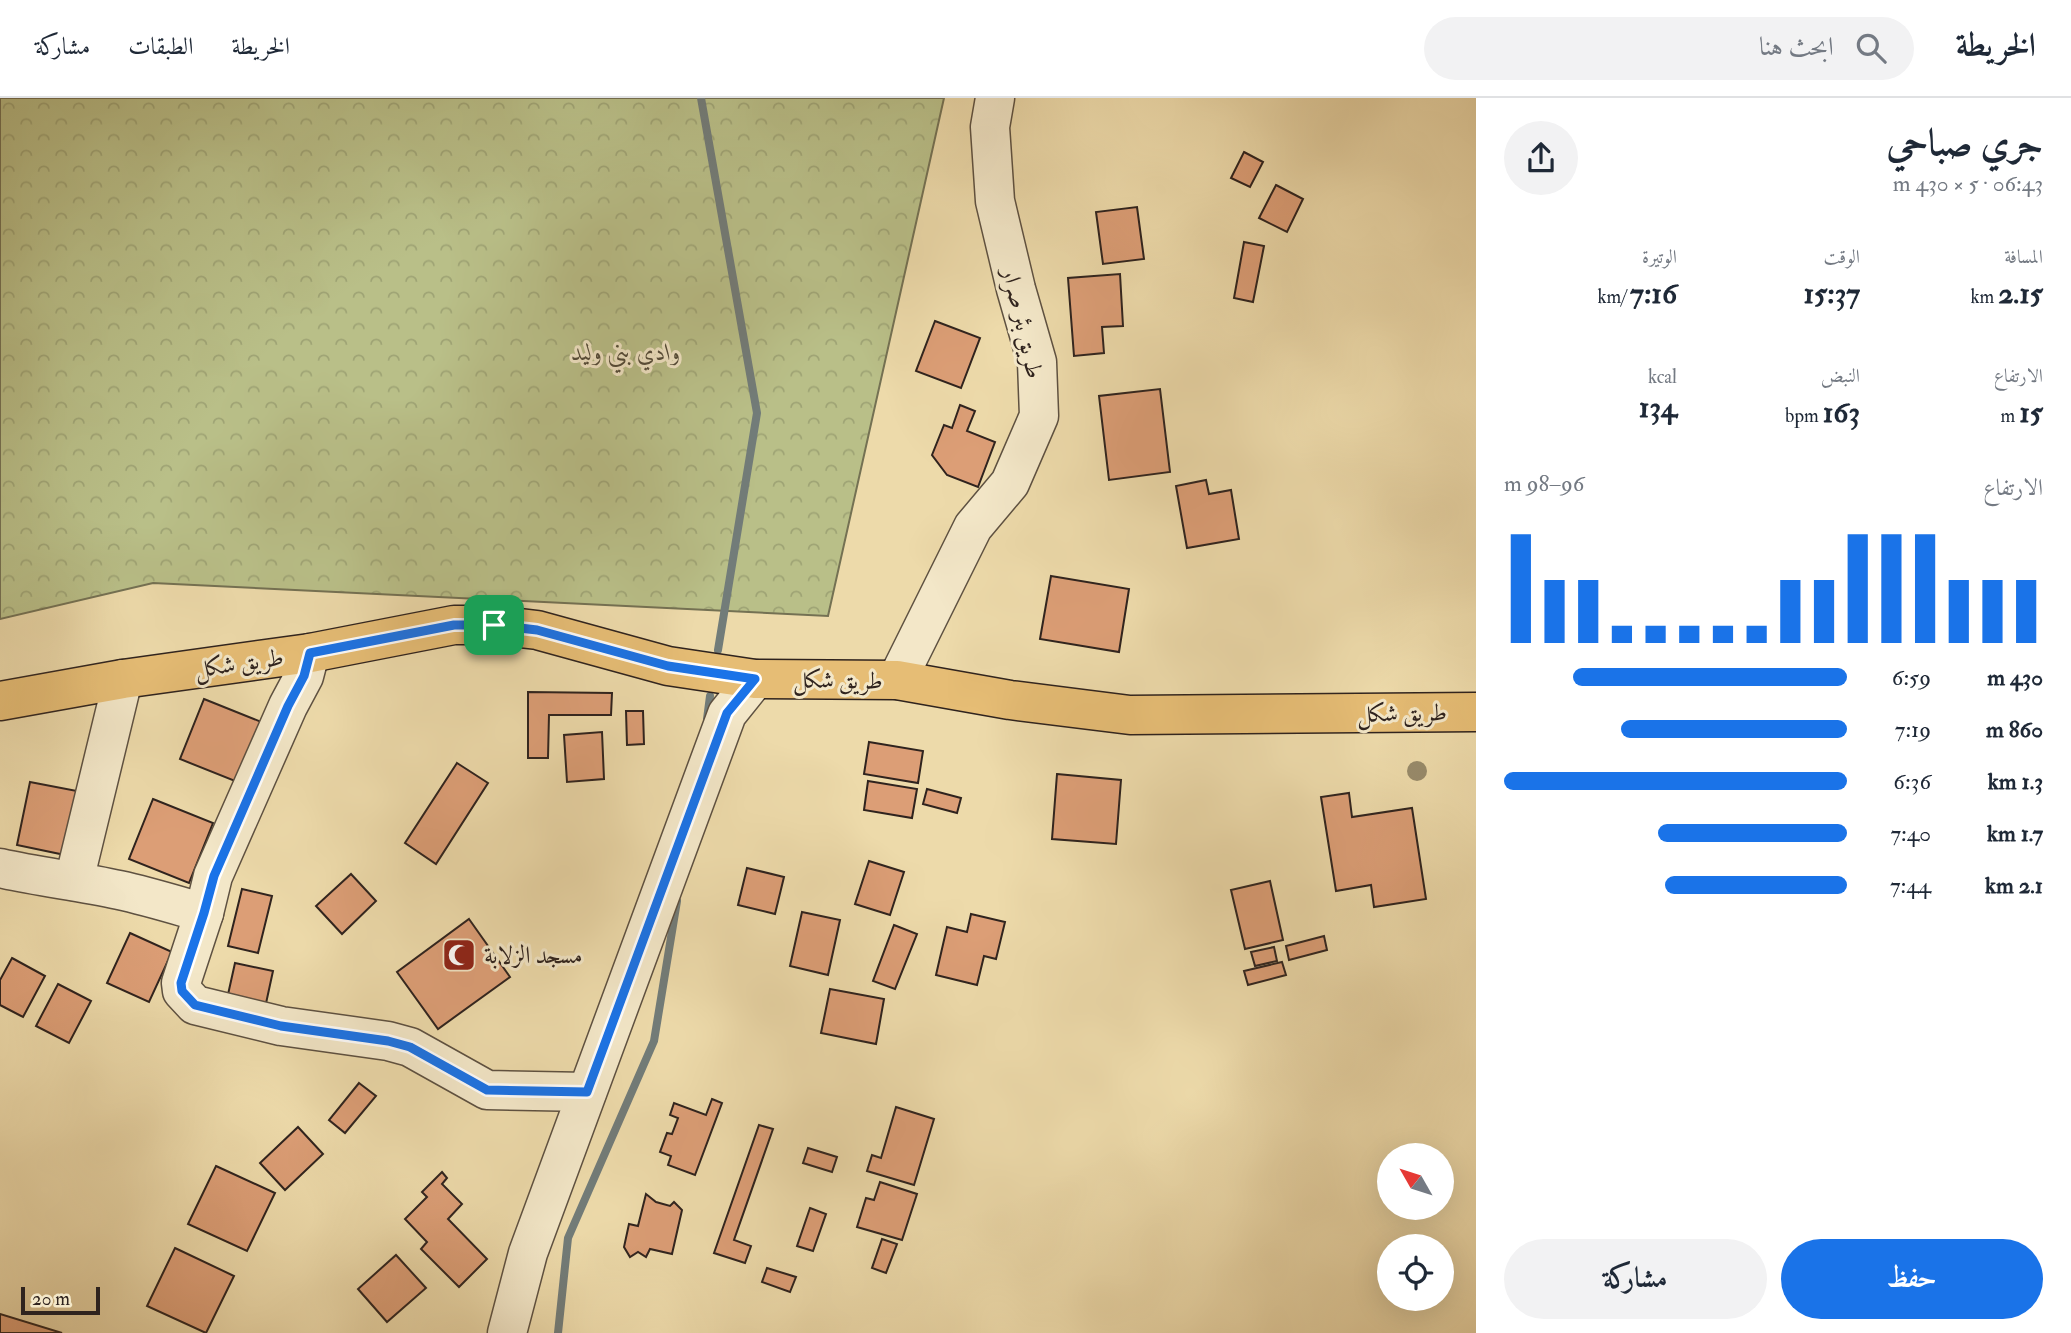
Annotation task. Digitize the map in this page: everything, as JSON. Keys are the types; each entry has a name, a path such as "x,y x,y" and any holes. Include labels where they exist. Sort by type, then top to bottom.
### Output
{"main road":[{"name":"طريق شكل","path":"0,701 123,679 310,653 454,625 494,625 537,630 668,666 755,679 897,680 1010,700 1130,715 1476,712"}],"street":[{"name":"طريق بئر صرار","path":"897,680 973,527 1010,483 1039,416 1037,362 995,201 990,127 995,98"},
{"path":"310,653 304,676 288,706 214,876 181,983 182,991 195,1005 281,1026 388,1041 410,1047 487,1090 587,1092"},
{"path":"74,881 123,679"},
{"path":"508,1333 528,1253 727,713 755,679"},
{"path":"0,868 120,890 204,913"}],"green space":[{"name":"وادي بني وليد","path":"0,98 944,98 828,616 153,583 0,619"}],"building":[{"path":"1244,152 1263,162 1250,187 1231,178"},
{"path":"1276,185 1303,199 1287,232 1259,218"},
{"path":"1137,207 1144,259 1103,264 1096,212"},
{"path":"1244,242 1264,246 1253,302 1234,298"},
{"path":"1120,274 1123,326 1102,327 1104,353 1074,356 1068,278"},
{"path":"935,321 980,338 961,388 916,371"},
{"path":"1160,389 1170,472 1109,480 1099,396"},
{"path":"960,405 975,411 967,431 995,442 978,487 947,475 932,455 944,425 952,428"},
{"path":"1206,480 1209,494 1231,490 1239,539 1187,548 1176,486"},
{"path":"1051,576 1129,589 1119,652 1040,639"},
{"path":"528,692 612,693 611,715 549,715 548,758 528,758"},
{"path":"204,699 264,723 240,783 180,759"},
{"path":"626,711 643,711 644,744 627,745"},
{"path":"602,732 604,779 567,782 564,735"},
{"path":"869,742 923,751 918,783 864,774"},
{"path":"457,763 488,783 436,864 405,843"},
{"path":"1057,774 1121,780 1116,844 1052,839"},
{"path":"868,781 917,789 912,818 864,810"},
{"path":"30,782 77,791 65,855 17,845"},
{"path":"927,789 961,798 957,813 923,804"},
{"path":"1349,793 1352,817 1412,808 1426,899 1374,907 1371,885 1336,891 1321,797"},
{"path":"153,799 213,823 189,883 129,859"},
{"path":"869,861 904,872 890,915 855,904"},
{"path":"747,868 784,877 775,914 738,905"},
{"path":"351,874 376,901 342,934 316,906"},
{"path":"1270,881 1283,940 1245,949 1231,890"},
{"path":"242,889 272,896 258,953 228,946"},
{"path":"802,912 840,920 828,975 790,966"},
{"path":"971,914 1005,922 996,959 984,956 977,985 936,975 947,927 967,932"},
{"path":"469,919 510,977 438,1029 397,972"},
{"path":"894,925 917,934 895,989 873,981"},
{"path":"130,933 172,952 149,1002 107,983"},
{"path":"1324,936 1327,950 1289,960 1286,946"},
{"path":"1274,947 1277,961 1255,966 1251,952"},
{"path":"12,958 45,976 23,1017 0,1005 0,980"},
{"path":"1282,962 1286,975 1248,985 1244,971"},
{"path":"235,963 273,971 265,1008 227,999"},
{"path":"58,984 91,1001 69,1043 36,1026"},
{"path":"830,989 884,999 876,1044 821,1033"},
{"path":"359,1083 376,1096 345,1133 329,1120"},
{"path":"712,1099 722,1103 695,1175 668,1165 671,1156 660,1152 667,1133 672,1134 678,1118 670,1115 674,1103 706,1115"},
{"path":"896,1107 934,1119 914,1185 867,1171 872,1155 881,1158"},
{"path":"759,1125 773,1129 734,1240 751,1246 745,1263 714,1253"},
{"path":"298,1127 323,1154 285,1190 260,1163"},
{"path":"808,1148 837,1157 832,1172 803,1163"},
{"path":"216,1166 275,1193 247,1251 188,1224"},
{"path":"442,1172 447,1178 442,1184 462,1204 448,1219 487,1259 459,1287 421,1249 427,1242 405,1219 427,1197 422,1192"},
{"path":"880,1182 917,1194 902,1240 857,1227 866,1198 874,1200"},
{"path":"646,1194 656,1202 670,1206 674,1202 682,1210 672,1254 650,1249 646,1257 638,1252 630,1257 624,1247 629,1224 638,1226"},
{"path":"810,1208 826,1214 813,1251 797,1246"},
{"path":"882,1239 897,1244 886,1273 872,1268"},
{"path":"175,1248 234,1276 206,1333 147,1306"},
{"path":"396,1255 426,1288 387,1322 358,1289"},
{"path":"767,1268 796,1277 790,1292 762,1282"},
{"path":"0,1314 62,1333 0,1333"}],"waterway":[{"path":"701,98 757,413 718,650"},
{"path":"707,719 710,696"},
{"path":"558,1333 568,1238 654,1041 677,901"}],"place":[{"name":"مسجد الزلابة","path":"459,955"}],"route":[{"path":"454,625 494,625 537,630 668,666 755,679 727,713 587,1092 487,1090 410,1047 388,1041 281,1026 195,1005 182,991 181,983 214,876 288,706 304,676 310,653 454,625"}]}
